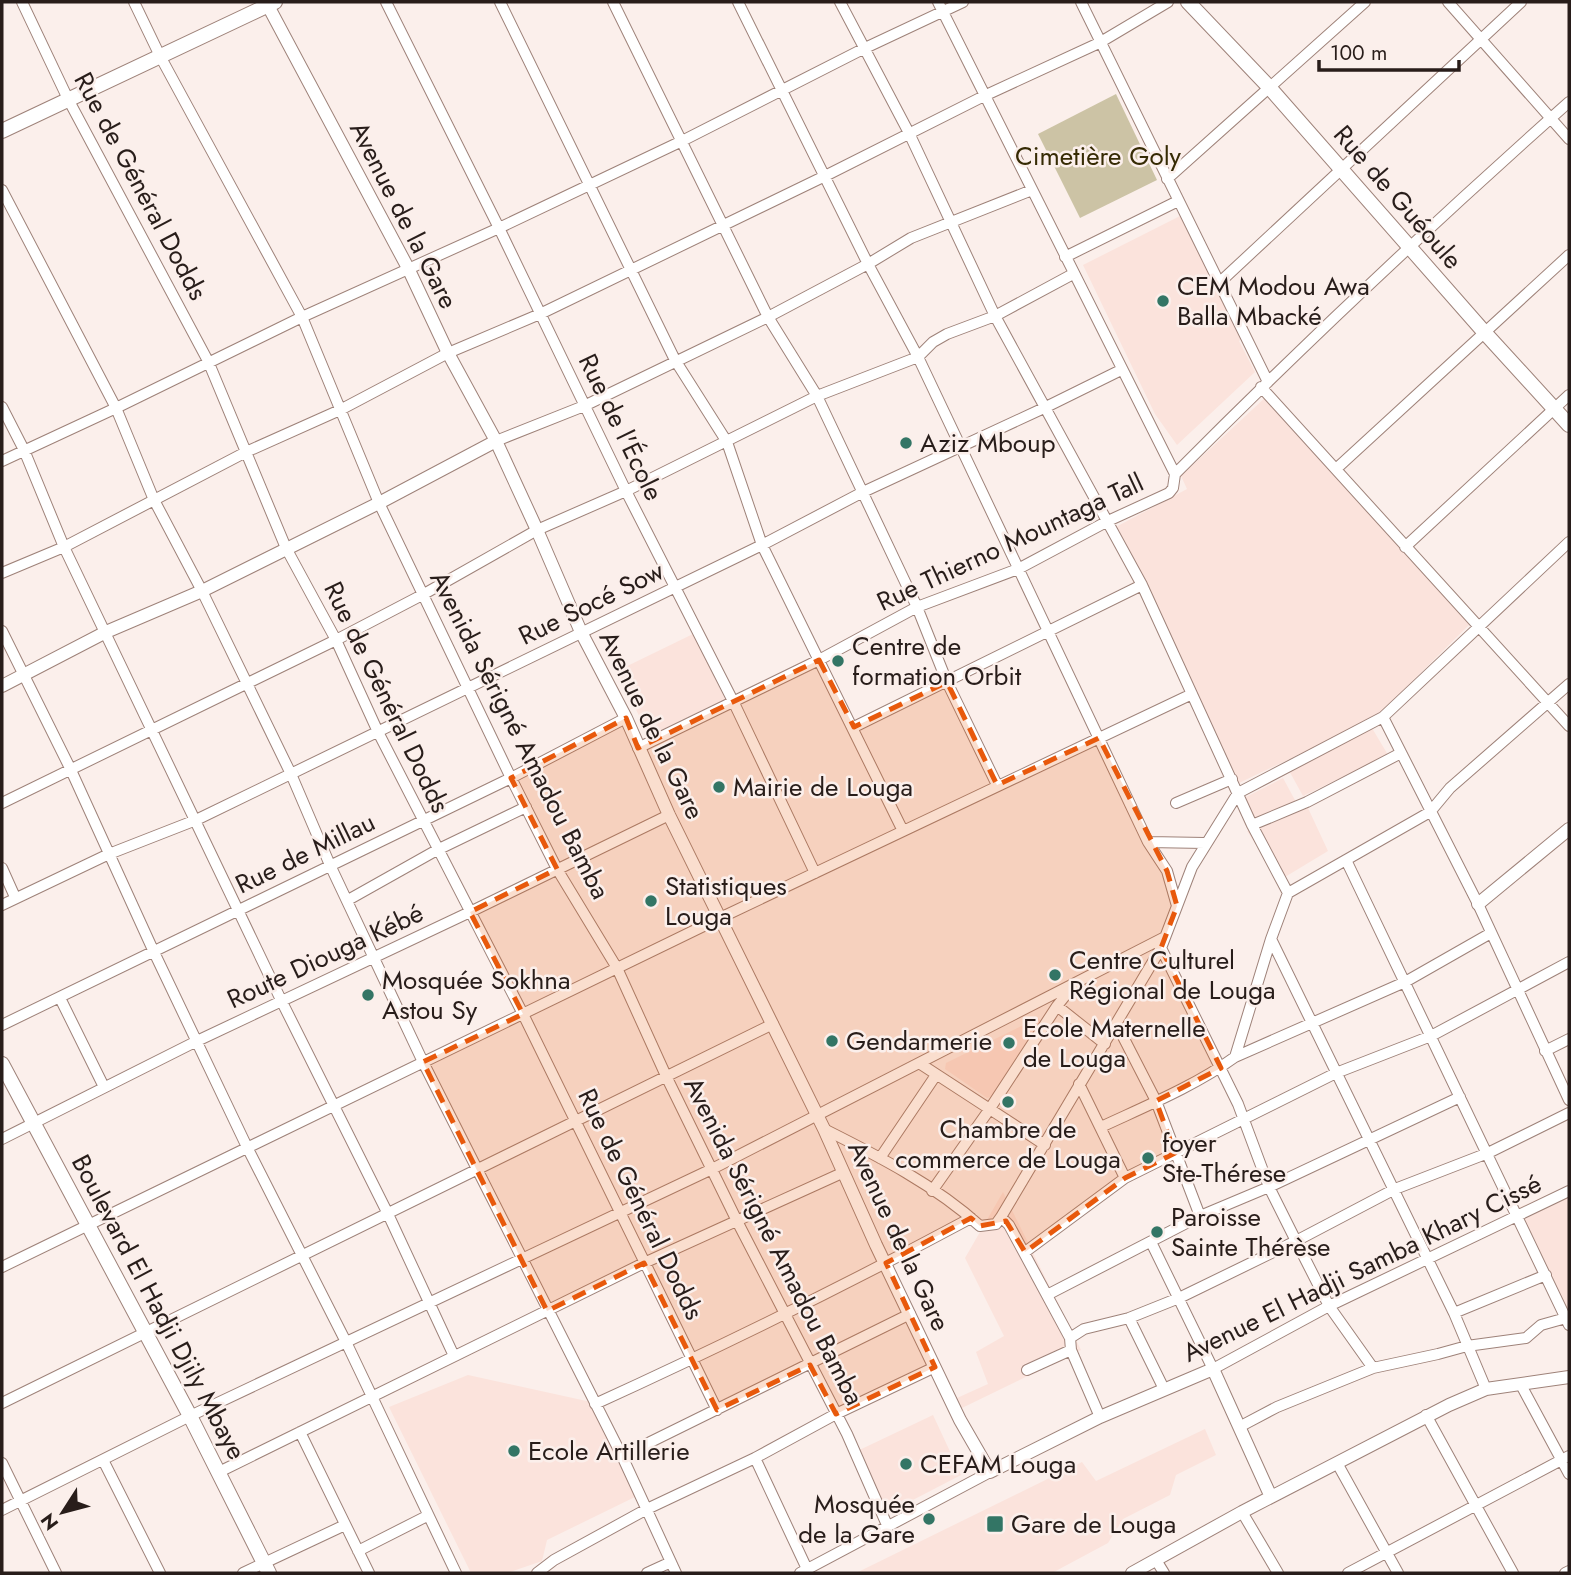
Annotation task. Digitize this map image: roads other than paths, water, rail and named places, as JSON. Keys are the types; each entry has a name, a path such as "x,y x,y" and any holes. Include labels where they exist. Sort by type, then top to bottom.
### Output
{"main road":[{"name":"Rue de Guéoule","path":"1188,2 1269,87 1569,425"},
{"path":"2,131 269,3"},
{"name":"Boulevard El Hadji Djily Mbaye","path":"2,1065 190,1416 267,1568"}],"street":[{"name":"Rue de Général Dodds","path":"22,2 68,99 208,361 286,548 336,640 378,732 523,1014 717,1409"},
{"name":"Avenida Sérigné Amadou Bamba","path":"134,2 160,56 302,317 379,503 510,778 557,869 617,968 667,1078 836,1414 887,1525"},
{"name":"Rue de l'École","path":"386,2 626,491 734,703 815,873"},
{"path":"500,2 676,360 727,442 762,545 903,831"},
{"path":"613,2 768,317 817,396 918,607 947,682 997,785"},
{"path":"738,2 868,264 918,357 1148,842 1167,871 1177,906"},
{"path":"840,2 909,133 995,316 1142,585 1252,825 1288,893"},
{"path":"2,461 116,408 208,361 682,141 941,7 963,2"},
{"path":"1081,2 1220,283 1265,384 1405,547 1569,726"},
{"path":"2,573 64,547 246,452 340,410 448,353 540,314 984,96 1099,43 1168,2"},
{"path":"1167,179 1365,2"},
{"path":"1448,2 1569,139"},
{"path":"1220,283 1521,2"},
{"name":"Avenue de la Gare","path":"269,3 408,268 448,353 496,441 581,632 626,718 669,814 824,1129 842,1173 960,1420 990,1472"},
{"path":"941,7 1175,474 1409,247 1569,102"},
{"path":"2,190 116,408 154,500 202,591 291,774 330,865 423,1062 479,1168 547,1311 622,1456 676,1573"},
{"path":"2,686 106,632 202,591 496,441 584,406 768,317 911,238 1032,190"},
{"path":"1065,257 1178,201"},
{"path":"1336,469 1569,255"},
{"path":"2,803 336,640 537,530 626,491 817,396 918,357 933,342 947,334 995,316 1073,274"},
{"name":"Rue Socé Sow","path":"2,905 109,854 196,820 762,545 863,492 1121,370"},
{"path":"1405,547 1569,395"},
{"path":"2,407 24,450 64,547 282,1002 388,1213 454,1356"},
{"name":"Rue Thierno Mountaga Tall","path":"639,748 734,703 918,607 1017,569 1108,521 1169,493 1173,488 1175,474"},
{"path":"824,1129 880,1158 980,1226 996,1224 1117,1025 1162,943 1192,867 1238,793 1382,717 1569,542"},
{"path":"853,727 1142,585"},
{"path":"2,631 70,768 247,1147 373,1397 456,1573"},
{"path":"1235,1057 1288,893 1430,812 1460,779 1569,684"},
{"path":"2,1268 720,918 1192,694"},
{"path":"1382,717 1478,905 1569,1100"},
{"name":"Rue de Millau","path":"2,1025 510,778 626,718"},
{"path":"1252,825 1307,802 1401,754"},
{"path":"1176,803 1232,779"},
{"path":"348,900 437,850 526,807"},
{"name":"Route Diouga Kébé","path":"2,1139 197,1041 669,814"},
{"path":"1478,905 1569,829"},
{"path":"1148,842 1205,843"},
{"path":"1241,1426 1277,1407 1373,1368 1467,1346 1526,1338 1541,1325 1567,1322 1346,860"},
{"path":"2,868 15,897"},
{"path":"1101,1127 1221,1068 1235,1057 1405,982 1491,933"},
{"path":"1271,939 1395,1189 1454,1313 1486,1389"},
{"path":"2,1510 190,1416 712,1169 1162,943"},
{"path":"1162,943 1221,1068 1269,1186 1296,1241 1329,1306 1373,1368"},
{"path":"1026,1252 1125,1178 1336,1073 1432,1036 1569,962"},
{"path":"932,1191 1057,1006 1074,986"},
{"path":"60,998 104,1087"},
{"path":"1057,1006 1105,1044"},
{"path":"2,1403 773,1024"},
{"path":"1117,1025 1156,1101 1200,1216"},
{"path":"1545,1051 1569,1040"},
{"path":"919,1063 1045,1145"},
{"path":"880,1158 936,1075"},
{"path":"1079,1084 1125,1178"},
{"path":"1047,1295 1200,1216 1460,1097"},
{"path":"1070,1338 1084,1329 1129,1318 1179,1298 1395,1189 1488,1153 1569,1113"},
{"path":"219,1472 644,1263 842,1173"},
{"name":"Avenue El Hadji Samba Khary Cissé","path":"803,1571 887,1525 1100,1417 1213,1369 1329,1306 1569,1191"},
{"path":"1000,1217 1015,1232 1070,1338 1071,1350 1100,1417"},
{"path":"595,1404 692,1360 886,1264 971,1218"},
{"path":"1151,1242 1241,1426 1271,1497"},
{"path":"1454,1313 1546,1275"},
{"path":"622,1456 910,1314"},
{"path":"1129,1318 1164,1389"},
{"path":"1027,1370 1071,1350"},
{"path":"537,1573 554,1560 647,1509 935,1367"},
{"path":"1132,1573 1426,1415 1486,1389 1569,1377"},
{"path":"1521,1385 1565,1458 1569,1474"},
{"path":"1426,1415 1513,1573"},
{"path":"300,1432 369,1573"},
{"path":"755,1458 803,1571"},
{"path":"1348,1573 1565,1458"},
{"path":"103,1460 160,1573"},
{"path":"2,1463 56,1573"},
{"path":"1338,1463 1398,1573"},
{"path":"1242,1512 1278,1573"},
{"path":"358,1551 427,1516"},
{"path":"243,1573 267,1568 345,1525"},
{"path":"554,1560 561,1573"},
{"path":"1156,1560 1164,1573"},
{"path":"647,1573 671,1562"}],"place":[{"name":"CEM Modou Awa Balla Mbacké","path":"1163,301"},
{"name":"Aziz Mboup","path":"906,443"},
{"name":"Centre de formation Orbit","path":"838,661"},
{"name":"Mairie de Louga","path":"719,787"},
{"name":"Statistiques Louga","path":"651,901"},
{"name":"Centre Culturel Régional de Louga","path":"1055,975"},
{"name":"Mosquée Sokhna Astou Sy","path":"368,995"},
{"name":"Gendarmerie","path":"832,1041"},
{"name":"Ecole Maternelle de Louga","path":"1009,1043"},
{"name":"Chambre de commerce de Louga","path":"1008,1102"},
{"name":"foyer Ste-Thérese","path":"1148,1158"},
{"name":"Paroisse Sainte Thérèse","path":"1157,1232"},
{"name":"Ecole Artillerie","path":"514,1451"},
{"name":"CEFAM Louga","path":"906,1464"},
{"name":"Mosquée de la Gare","path":"929,1519"},
{"name":"Gare de Louga","path":"995,1524"}],"park label":[{"name":"Cimetière Goly","path":"1098,156"}]}
